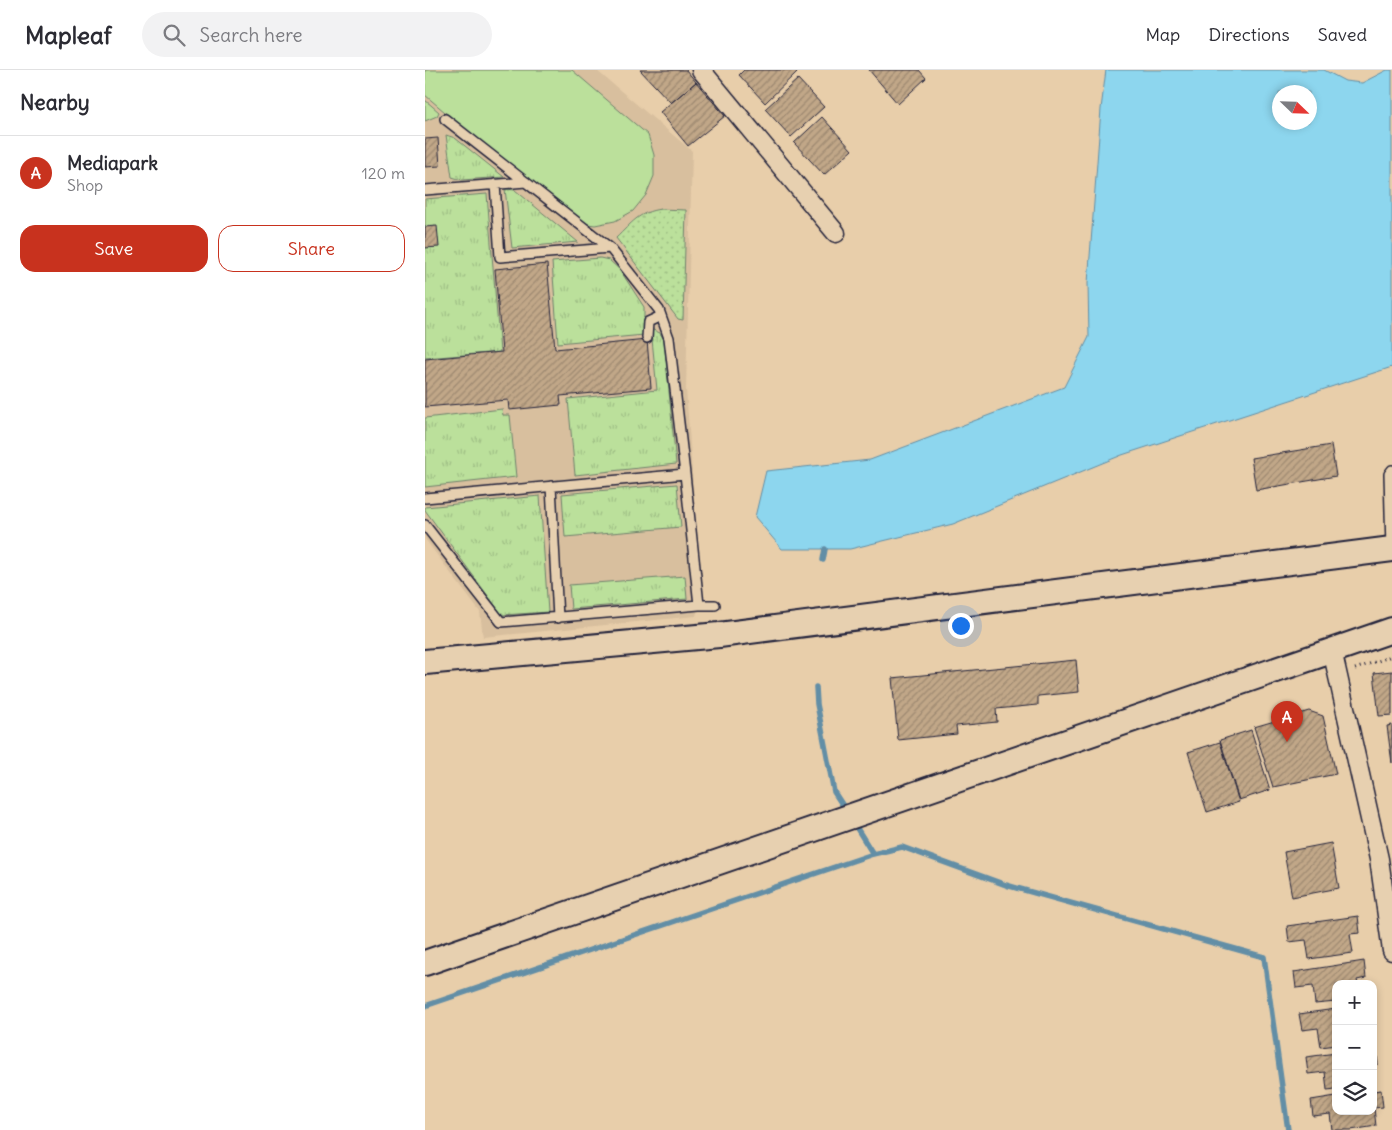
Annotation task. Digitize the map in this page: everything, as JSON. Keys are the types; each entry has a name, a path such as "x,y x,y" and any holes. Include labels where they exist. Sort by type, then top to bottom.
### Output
{"street":[{"path":"701,70 836,233"},
{"path":"425,662 719,636 1391,549"},
{"path":"425,963 1392,630"},
{"path":"1332,650 1379,859 1392,951"}],"lane":[{"path":"445,119 610,248 659,310 669,338 699,605"},
{"path":"425,190 526,182"},
{"path":"495,184 500,257 610,248"},
{"path":"647,338 648,322 661,316"},
{"path":"1391,549 1389,474 1392,470"},
{"path":"425,498 685,474"},
{"path":"551,486 558,618"},
{"path":"425,525 501,622 715,605"}],"path":[{"path":"1338,675 1392,656"}],"shaded area":[{"path":"425,70 596,70 692,151 686,389 701,597 696,616 483,637 480,612 425,539"}],"green space":[{"path":"425,70 572,70 648,135 654,155 654,176 646,195 633,211 615,221 595,225 574,222 425,95"},
{"path":"425,100 439,112 437,116 425,121"},
{"path":"446,135 455,138 504,177 462,180 452,177"},
{"path":"505,189 515,190 578,242 512,248"},
{"path":"487,194 500,352 425,358 425,199"},
{"path":"653,210 686,210 683,320 678,319 616,238 641,216"},
{"path":"600,258 609,260 620,270 644,307 644,335 558,343 552,262"},
{"path":"651,329 660,333 664,340 676,464 575,475 568,399 657,390"},
{"path":"502,409 503,415 510,415 516,477 425,487 425,418"},
{"path":"677,484 681,527 565,537 562,494"},
{"path":"540,496 548,612 502,615 425,510 425,507"},
{"path":"685,576 687,599 571,609 569,585"}],"water":[{"path":"1106,70 1324,70 1345,81 1362,83 1387,70 1392,70 1392,367 1122,455 953,524 850,549 782,549 755,517 766,471 870,460 1064,387 1089,337 1088,283 1101,109"}],"building":[{"path":"640,70 686,70 696,82 671,103"},
{"path":"744,70 795,70 797,72 765,103 739,75"},
{"path":"869,70 919,70 926,78 898,104"},
{"path":"798,79 824,107 791,137 765,109"},
{"path":"696,82 725,116 688,146 660,112"},
{"path":"822,117 852,150 824,175 794,143"},
{"path":"438,138 440,166 425,167 425,139"},
{"path":"437,226 439,247 425,248 425,227"},
{"path":"547,264 555,349 647,340 651,388 560,396 561,405 509,410 508,400 425,407 425,359 502,352 495,269"},
{"path":"1331,445 1336,476 1256,490 1251,458"},
{"path":"1076,660 1079,692 1038,696 1038,705 996,709 997,722 956,726 957,734 898,740 892,678"},
{"path":"1392,671 1392,715 1379,716 1374,673"},
{"path":"1309,711 1323,716 1336,774 1273,787 1254,727"},
{"path":"1392,725 1392,763 1387,726"},
{"path":"1251,730 1270,790 1239,800 1220,740"},
{"path":"1220,742 1239,802 1207,812 1188,752"},
{"path":"1331,843 1339,888 1292,897 1284,852"},
{"path":"1358,916 1360,933 1350,934 1353,953 1309,959 1306,940 1289,942 1287,926"},
{"path":"1364,961 1366,978 1332,980 1332,1002 1315,1004 1313,986 1296,988 1294,972"},
{"path":"1332,1010 1332,1046 1321,1047 1318,1028 1302,1030 1299,1014"},
{"path":"1332,1054 1332,1089 1327,1090 1325,1072 1308,1074 1306,1057"},
{"path":"1377,1090 1381,1090 1383,1107 1377,1108"},
{"path":"1332,1097 1332,1115 1375,1115 1376,1126 1351,1130 1332,1130 1330,1114 1313,1116 1311,1100"}],"waterway":[{"path":"823,560 825,549"},
{"path":"816,687 817,704 834,792 847,812"},
{"path":"853,822 873,854"},
{"path":"425,1006 873,854 902,847 1006,885 1264,957 1288,1130"}],"place":[{"name":"Mediapark","path":"1287,742"}]}
